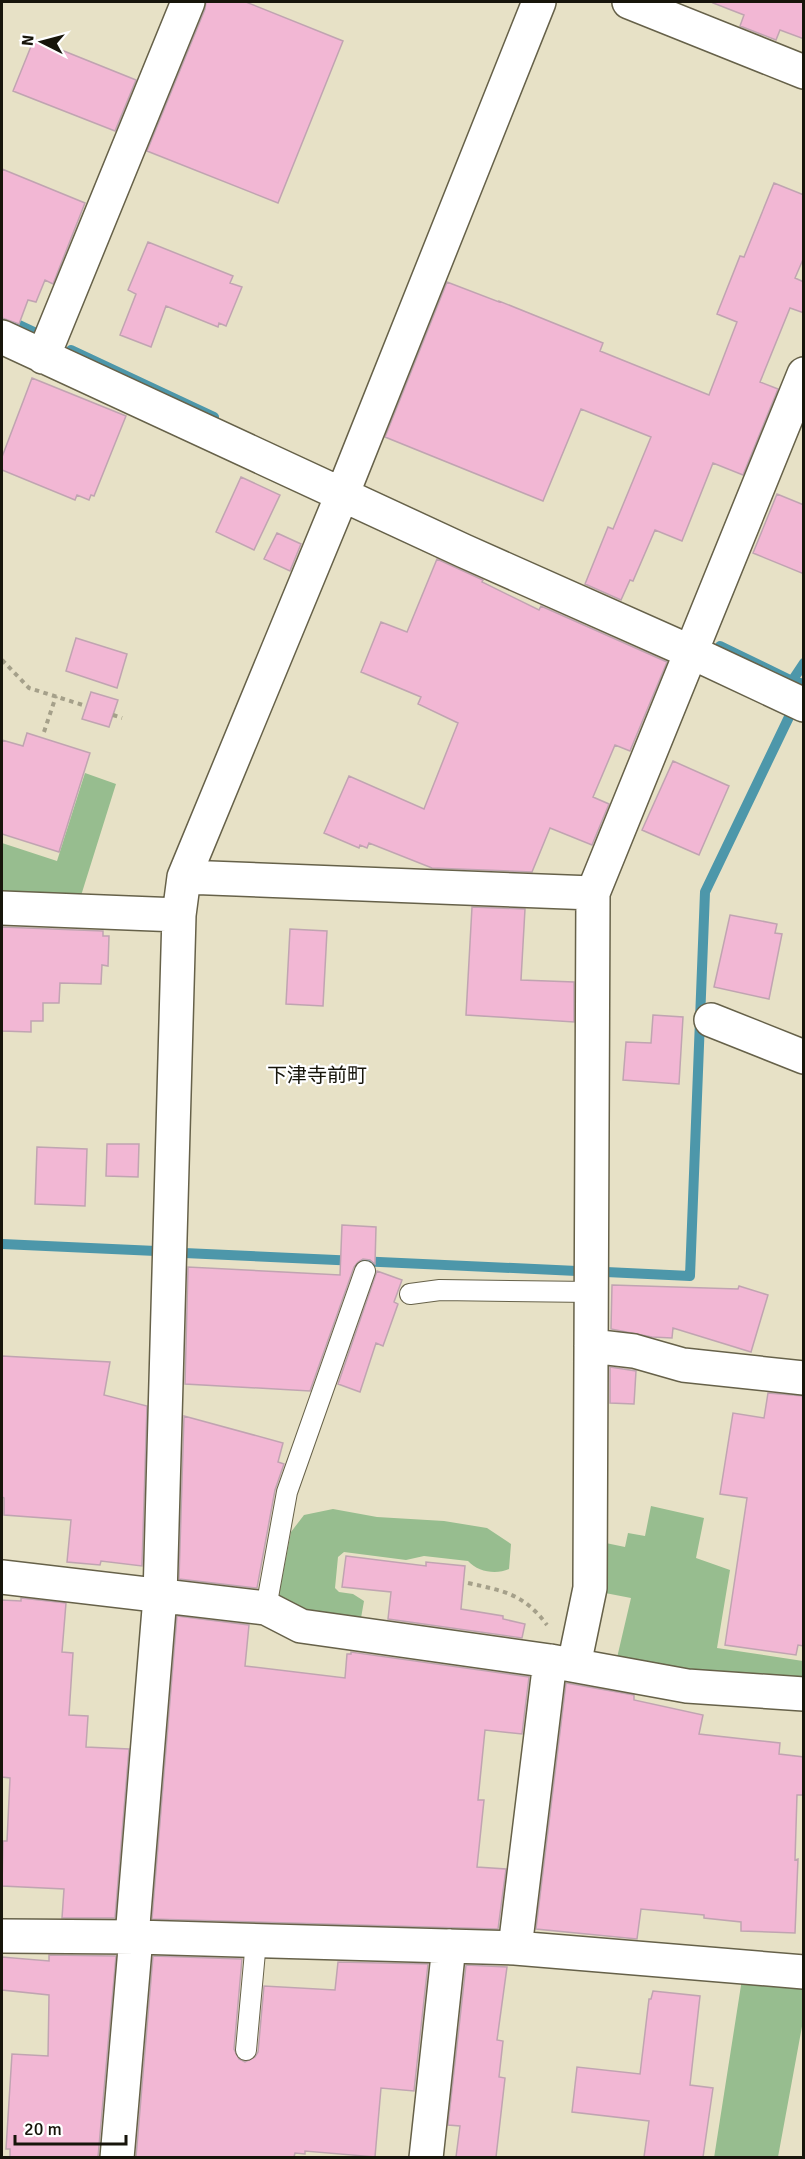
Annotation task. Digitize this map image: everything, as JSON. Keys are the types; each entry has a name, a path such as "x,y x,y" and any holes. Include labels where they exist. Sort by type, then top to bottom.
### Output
{"street":[{"path":"43,357 188,2"},
{"path":"117,2157 160,1597 179,915 184,877 342,495 539,2"},
{"path":"629,2 804,72"},
{"path":"2,337 464,551 804,705"},
{"path":"515,1948 559,1662 590,1588 593,893 804,374"},
{"path":"184,877 593,893"},
{"path":"2,908 179,915"},
{"path":"711,1020 804,1057"},
{"path":"591,1346 634,1352 683,1365 804,1378"},
{"path":"2,1577 266,1608 301,1626 559,1662 687,1686 804,1694"},
{"path":"2,1936 134,1937 515,1948 804,1972"},
{"path":"426,2157 449,1946"}],"lane":[{"path":"266,1608 287,1492 365,1271"},
{"path":"410,1294 440,1290 591,1292"},
{"path":"246,2050 256,1941"}],"path":[{"path":"2,660 30,688 86,706"},
{"path":"44,732 56,696"},
{"path":"113,714 122,718"},
{"path":"468,1583 501,1590 527,1602 552,1633 559,1662"}],"green space":[{"path":"85,773 116,784 79,902 2,899 2,843 57,861"},
{"path":"651,1506 704,1518 696,1558 730,1570 717,1648 803,1661 803,1686 616,1662 631,1598 600,1592 601,1542 625,1547 628,1533 645,1536"},
{"path":"333,1509 377,1517 444,1521 487,1528 511,1544 509,1569 493,1572 477,1568 468,1561 424,1556 406,1560 344,1552 338,1557 335,1588 339,1592 353,1594 364,1601 361,1618 354,1626 310,1619 278,1600 291,1532 304,1515"},
{"path":"742,1979 803,1984 803,2021 778,2157 714,2158"}],"building":[{"path":"206,2 246,2 343,41 278,203 147,151"},
{"path":"714,2 804,2 804,39 780,30 776,40 740,26 744,15"},
{"path":"34,39 136,80 115,131 13,91"},
{"path":"2,169 85,203 53,284 45,280 36,302 28,300 19,324 2,318"},
{"path":"774,183 804,195 804,257 795,278 804,282 804,313 790,308 760,382 778,389 743,475 713,463 682,541 655,530 633,581 630,580 621,600 585,584 608,527 613,529 651,437 581,409 543,501 385,437 447,282 603,343 600,351 709,395 737,322 717,314 740,256 744,257"},
{"path":"148,242 233,276 230,283 242,287 226,326 219,323 218,327 166,306 151,347 120,335 136,294 128,290"},
{"path":"32,378 126,416 94,496 91,495 89,500 77,495 75,500 2,470 2,457"},
{"path":"241,477 280,495 254,550 216,532"},
{"path":"777,494 804,505 804,574 753,553"},
{"path":"277,533 301,544 290,571 264,559"},
{"path":"437,559 539,610 541,606 667,662 630,751 615,745 593,797 609,804 592,845 550,828 532,872 432,868 369,843 367,848 360,845 359,848 324,833 349,776 424,809 458,723 418,704 421,697 361,672 381,622 407,632"},
{"path":"76,638 127,654 117,688 66,671"},
{"path":"91,692 118,700 109,727 82,719"},
{"path":"27,733 90,753 59,852 2,834 2,740 23,746"},
{"path":"673,761 729,786 699,855 642,830"},
{"path":"472,907 525,909 521,980 574,982 574,1022 466,1015"},
{"path":"730,915 777,924 775,933 782,934 769,999 714,987"},
{"path":"2,927 103,931 103,936 109,936 108,966 102,965 101,984 60,983 59,1003 43,1003 43,1021 31,1021 31,1032 2,1031"},
{"path":"290,929 327,931 323,1006 286,1004"},
{"path":"653,1015 683,1017 679,1084 623,1080 626,1042 651,1043"},
{"path":"107,1144 139,1144 138,1177 106,1176"},
{"path":"37,1147 87,1149 85,1206 35,1204"},
{"path":"342,1225 376,1227 375,1264 363,1259 354,1267 310,1391 185,1384 188,1267 340,1275"},
{"path":"377,1271 402,1280 394,1302 398,1304 383,1346 376,1343 360,1392 338,1384"},
{"path":"612,1285 738,1289 739,1286 768,1295 751,1352 673,1328 672,1338 652,1337 611,1329"},
{"path":"2,1356 110,1362 104,1395 147,1406 142,1566 101,1561 100,1565 67,1562 71,1520 4,1515"},
{"path":"610,1367 636,1371 634,1404 610,1403"},
{"path":"768,1393 804,1396 804,1646 798,1645 796,1655 725,1645 747,1498 720,1494 733,1413 764,1418"},
{"path":"184,1416 283,1443 278,1462 284,1464 275,1490 257,1588 179,1579"},
{"path":"346,1556 426,1566 426,1562 465,1566 461,1609 503,1616 503,1619 525,1624 522,1638 388,1619 391,1592 342,1587"},
{"path":"21,1598 66,1603 62,1652 73,1653 69,1715 88,1716 86,1747 129,1749 115,1918 62,1918 64,1889 2,1886 3,1841 7,1841 10,1778 2,1777 2,1600 21,1601"},
{"path":"177,1616 249,1625 245,1666 345,1678 347,1654 351,1652 529,1677 522,1734 485,1730 478,1800 484,1800 477,1867 506,1869 498,1929 152,1919"},
{"path":"566,1683 634,1695 634,1700 703,1715 699,1734 780,1743 779,1754 804,1757 804,1795 797,1795 795,1860 798,1859 795,1933 741,1931 741,1922 704,1918 704,1915 641,1909 637,1939 536,1929"},
{"path":"49,1955 116,1956 98,2157 10,2157 10,2149 6,2149 12,2054 48,2056 49,1995 2,1990 2,1957 49,1961"},
{"path":"153,1956 242,1959 234,2049 239,2059 245,2062 255,2057 258,2052 264,1986 335,1990 338,1962 428,1964 414,2091 381,2088 375,2157 305,2151 305,2154 295,2153 294,2157 136,2157"},
{"path":"466,1965 507,1967 497,2040 503,2041 499,2077 505,2078 496,2157 456,2157 460,2126 448,2125"},
{"path":"653,1991 700,1996 690,2085 713,2088 703,2157 644,2157 649,2121 572,2112 577,2067 640,2074 649,1999"}],"waterway":[{"path":"2,317 34,332"},
{"path":"71,350 214,417"},
{"path":"720,646 792,681 804,684"},
{"path":"792,681 804,663"},
{"path":"606,1272 690,1276 705,892 789,717"},
{"path":"2,1244 156,1251"},
{"path":"184,1253 577,1271"}],"district":[{"name":"下津寺前町","path":"317,1075"}]}
